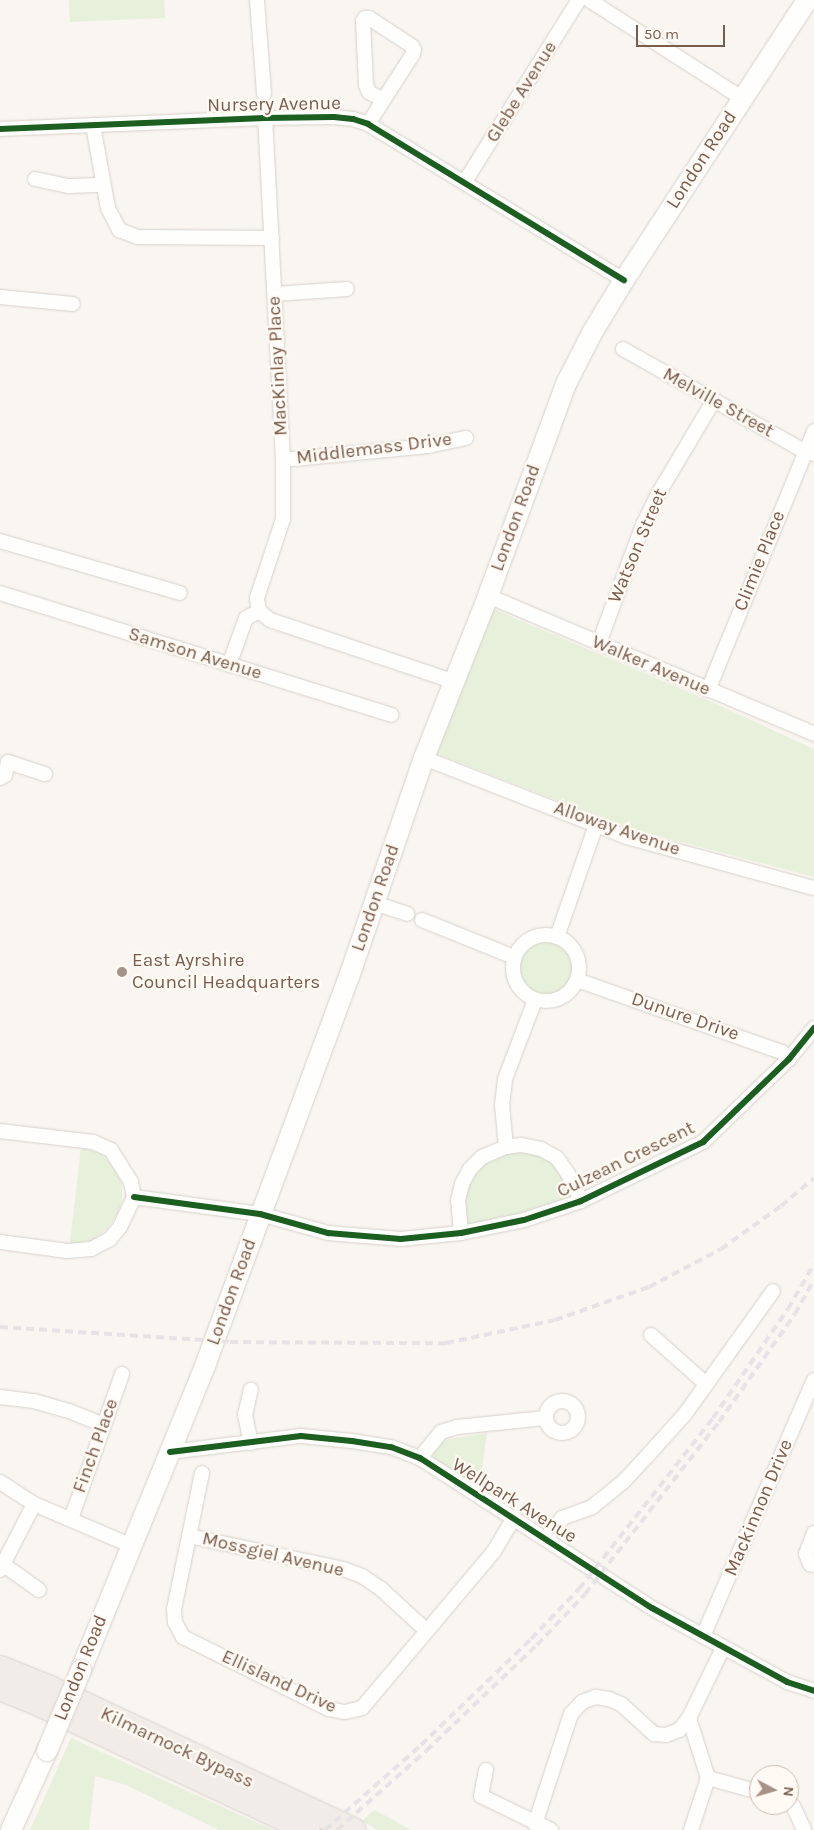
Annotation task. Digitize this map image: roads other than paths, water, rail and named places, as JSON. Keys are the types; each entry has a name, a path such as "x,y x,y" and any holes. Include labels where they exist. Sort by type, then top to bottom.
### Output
{"highway":[{"name":"Kilmarnock Bypass","path":"0,1668 50,1688 353,1830"},
{"name":"Kilmarnock Bypass","path":"0,1688 37,1703 308,1830"}],"main road":[{"name":"London Road","path":"11,1830 81,1670 206,1363 374,902 424,758 488,596 566,384 592,333 624,280 807,0"}],"street":[{"path":"257,0 264,94"},
{"name":"Glebe Avenue","path":"464,183 579,0"},
{"path":"589,0 743,98"},
{"path":"368,124 383,100 414,50 405,42 365,18 363,21 366,85 370,92 383,100"},
{"name":"Nursery Avenue","path":"0,129 265,118 334,117 353,119 368,124 624,280"},
{"name":"MacKinlay Place","path":"259,611 257,598 283,519 275,294 265,118"},
{"path":"93,126 108,208 118,230 137,237 272,238"},
{"path":"35,179 69,186 104,185"},
{"path":"275,294 346,289"},
{"path":"0,298 72,304"},
{"name":"Melville Street","path":"623,349 809,453"},
{"name":"Watson Street","path":"599,643 647,518 714,400"},
{"name":"Climie Place","path":"708,690 809,453 814,431"},
{"name":"Middlemass Drive","path":"282,460 428,446 466,438"},
{"path":"0,541 180,593"},
{"name":"Samson Avenue","path":"0,593 391,715"},
{"name":"Walker Avenue","path":"488,596 814,734"},
{"path":"229,665 246,618 259,611 270,620 455,682"},
{"name":"Alloway Avenue","path":"424,758 627,837 814,888"},
{"path":"0,778 4,775 8,762 45,774"},
{"path":"557,937 596,825"},
{"path":"374,902 407,914"},
{"path":"422,920 514,957"},
{"path":"547,935 557,937 574,950 580,969 577,980 565,996 545,1002 535,1000 518,988 514,978 514,957 519,948 532,938 547,935"},
{"name":"Dunure Drive","path":"577,980 782,1052 789,1059"},
{"path":"506,1147 502,1105 506,1079 535,1000"},
{"name":"Culzean Crescent","path":"134,1197 260,1214 328,1233 401,1239 461,1233 524,1220 582,1202 703,1142 789,1059 814,1028"},
{"path":"0,1131 93,1142 111,1150 131,1182 134,1197 120,1227 110,1239 91,1250 67,1251 0,1242"},
{"path":"461,1233 458,1200 462,1184 470,1169 482,1157 506,1147 521,1145 541,1149 557,1158 568,1174 582,1202"},
{"path":"546,1538 562,1518 592,1507 623,1482 685,1414 773,1291"},
{"path":"651,1334 706,1384"},
{"name":"Finch Place","path":"71,1519 122,1374"},
{"name":"Mackinnon Drive","path":"704,1636 814,1380"},
{"path":"251,1390 245,1415 251,1443"},
{"path":"0,1397 34,1401 69,1411 103,1425"},
{"path":"420,1458 441,1432 457,1427 546,1418"},
{"name":"Wellpark Avenue","path":"170,1452 301,1436 391,1447 420,1458 652,1608 787,1682 814,1690"},
{"name":"Ellisland Drive","path":"202,1473 174,1609 175,1622 183,1637 329,1709 345,1712 362,1708 494,1551 514,1518"},
{"path":"0,1482 34,1504 132,1546"},
{"path":"34,1504 2,1567 39,1590"},
{"path":"814,1533 806,1554 810,1564 814,1565"},
{"name":"Mossgiel Avenue","path":"189,1536 343,1569 356,1574 381,1589 426,1631"},
{"path":"535,1824 571,1714 582,1702 596,1697 621,1704 654,1734 666,1735 679,1730 689,1718 723,1648"},
{"path":"689,1718 708,1778 691,1830"},
{"path":"486,1770 481,1796 535,1824 551,1830"},
{"path":"708,1778 749,1789"},
{"path":"797,1815 804,1830"}],"railway":[{"path":"0,1327 230,1342 446,1343 555,1320 649,1287 721,1249 781,1206 814,1178"},
{"path":"325,1830 421,1745 531,1639 579,1589 713,1418 788,1309 814,1264"},
{"path":"337,1830 426,1751 537,1645 585,1594 719,1422 795,1314 814,1280"}],"place":[{"name":"East Ayrshire Council Headquarters","path":"122,972"}]}
